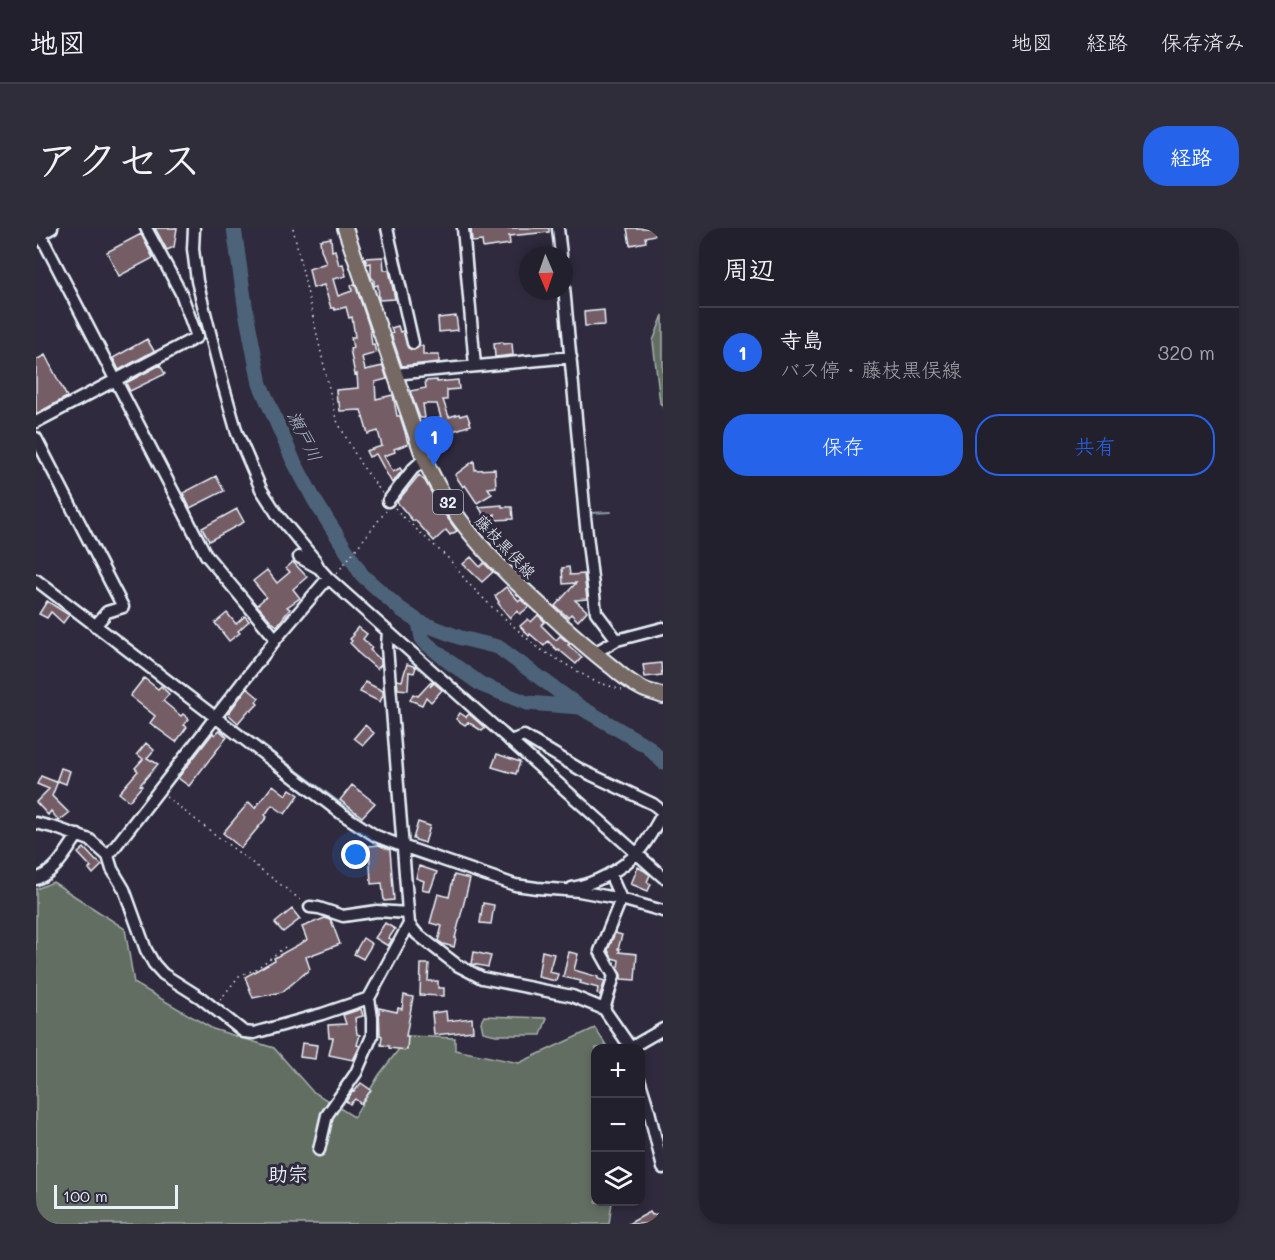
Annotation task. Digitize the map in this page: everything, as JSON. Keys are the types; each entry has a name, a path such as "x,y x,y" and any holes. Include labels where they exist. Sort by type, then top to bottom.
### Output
{"main road":[{"name":"藤枝黒俣線","path":"345,228 424,459 448,502 471,535 501,569 594,653 641,688 663,696"}],"street":[{"path":"52,228 38,233 206,555 276,639"},
{"path":"36,422 197,337 181,293 146,228"},
{"path":"194,228 193,249 197,281 237,434 261,489 277,514 319,568"},
{"path":"387,228 413,343"},
{"path":"463,228 475,366"},
{"path":"558,228 560,246"},
{"path":"565,300 596,612 617,640"},
{"path":"394,374 571,357"},
{"path":"36,438 123,607 107,612 95,626"},
{"path":"390,502 413,469 424,459"},
{"path":"299,557 331,577 388,631 663,877"},
{"path":"108,856 276,639 331,577"},
{"path":"38,586 95,626 342,814 376,836 515,885 579,891 621,899 663,911"},
{"path":"594,653 617,640 663,628"},
{"path":"388,631 387,647 408,919 417,934 457,965 483,978 572,996 604,1009 627,1044"},
{"path":"510,741 524,736 581,770 653,804 663,813 637,853 610,874 582,886 560,890"},
{"path":"36,823 90,840 108,856 112,869 124,889 146,950 154,964 163,974 201,998 244,1032 254,1033 369,998"},
{"path":"36,879 46,875 54,868 78,836"},
{"path":"604,1009 614,976 600,951 621,899 610,874"},
{"path":"310,907 343,916 377,911 408,919"},
{"path":"320,1150 327,1115 356,1073 372,1036 369,998 408,919"},
{"path":"637,1044 663,1029"},
{"path":"645,1098 663,1168"}],"path":[{"path":"293,228 336,419 360,463 403,517 449,559 468,583 505,619 538,648 594,681"},
{"path":"331,577 390,502"},
{"path":"159,792 310,907"},
{"path":"213,1007 239,976 256,969 285,947"}],"green space":[{"path":"663,315 663,407 660,403 653,341"},
{"path":"53,882 125,929 134,983 213,1029 274,1048 312,1091 354,1117 379,1075 409,1036 455,1038 455,1050 519,1063 595,1028 605,1044 591,1044 591,1206 611,1206 609,1224 36,1224 36,889"},
{"path":"484,1016 547,1018 541,1035 496,1035 483,1032 481,1022"}],"building":[{"path":"155,228 177,228 174,247 167,250"},
{"path":"471,228 549,228 549,232 509,236 510,244 483,248 482,241 472,242"},
{"path":"627,228 663,228 663,233 645,237 646,242 630,245"},
{"path":"141,234 153,258 119,276 107,252"},
{"path":"331,238 332,251 335,250 339,265 343,264 346,276 333,279 338,296 352,291 351,285 355,284 370,329 372,345 374,344 376,353 362,357 365,370 383,366 387,379 375,382 376,399 393,395 397,416 400,416 408,444 384,456 393,472 400,468 402,471 392,483 376,454 369,457 366,451 382,446 378,431 368,434 361,410 340,411 339,402 337,402 336,390 358,388 357,374 355,375 350,349 353,348 351,337 355,337 352,317 349,318 346,307 335,310 331,308 324,285 313,288 309,269 326,263 320,240"},
{"path":"383,257 384,270 389,270 395,299 379,300 378,285 374,286 374,280 371,277 371,263 367,264 365,258"},
{"path":"604,310 605,325 585,326 584,312"},
{"path":"456,316 458,330 439,332 438,318"},
{"path":"398,326 400,332 403,331 408,348 414,350 423,346 423,355 439,355 439,362 402,366 391,334 393,333 391,328"},
{"path":"147,339 154,351 119,370 113,358"},
{"path":"503,342 504,344 512,343 513,355 495,357 494,343"},
{"path":"45,355 67,397 36,414 36,360"},
{"path":"160,365 165,374 130,391 126,383"},
{"path":"437,380 437,382 458,380 459,389 447,390 447,400 443,400 449,417 467,414 471,425 450,432 450,434 432,435 429,420 441,418 437,404 423,404 425,418 420,418 410,391 426,388 425,381"},
{"path":"474,461 475,470 495,469 496,487 488,488 492,494 477,503 455,475"},
{"path":"419,475 457,531 450,535 446,530 434,541 397,502"},
{"path":"216,476 224,491 190,508 183,493"},
{"path":"502,505 502,507 512,507 513,519 495,520 495,514 486,519 479,507"},
{"path":"237,509 244,522 209,541 202,528"},
{"path":"471,557 480,567 484,563 493,572 482,582 463,564"},
{"path":"293,562 307,577 293,589 300,598 287,607 290,609 277,626 257,605 266,597 253,581 267,570 277,583 290,572 286,568"},
{"path":"569,567 570,575 584,574 587,599 575,600 587,611 578,621 571,614 568,617 555,606 576,583 563,584 562,568"},
{"path":"506,587 519,601 521,600 529,607 520,614 517,611 510,618 495,596"},
{"path":"47,601 69,615 63,623 51,612 47,618 39,614"},
{"path":"227,613 236,624 245,616 249,621 238,631 240,633 229,641 215,623"},
{"path":"538,615 545,622 541,625 556,640 560,636 582,657 576,664 548,641 544,646 530,634 529,636 520,626 528,619 531,622"},
{"path":"358,627 367,634 363,639 372,648 370,650 381,660 381,665 377,669 350,643 354,635 352,634"},
{"path":"661,663 662,675 645,677 643,665"},
{"path":"407,664 416,667 414,673 409,672 408,690 398,689 397,680 402,681"},
{"path":"144,678 158,689 161,686 169,694 163,701 181,716 183,714 189,719 184,725 187,727 176,742 150,723 155,716 130,696"},
{"path":"432,681 430,687 434,683 442,690 431,702 426,697 422,705 410,700 413,694 418,696"},
{"path":"365,682 383,691 380,702 360,692"},
{"path":"247,688 259,698 256,702 258,704 251,711 249,710 238,723 228,714"},
{"path":"460,713 466,717 469,714 485,728 482,731 468,722 465,725 456,719"},
{"path":"365,725 374,733 363,745 354,738"},
{"path":"219,730 227,737 189,786 178,778 213,733 215,735"},
{"path":"146,743 154,750 147,758 158,764 129,801 119,793 138,771 135,768 143,759 137,754"},
{"path":"497,754 520,762 516,774 492,767"},
{"path":"61,768 70,771 66,784 58,781 52,796 69,813 59,821 51,811 48,815 36,802 49,789 37,784 41,776 56,782"},
{"path":"273,785 286,795 290,789 299,795 285,814 272,805 265,815 267,817 241,848 223,833 249,802 255,808"},
{"path":"352,785 375,803 362,817 340,800"},
{"path":"418,822 430,826 425,843 413,839"},
{"path":"379,845 390,850 394,900 384,901 382,883 371,884 369,846"},
{"path":"84,848 102,865 93,874 89,869 91,867 78,853"},
{"path":"419,866 437,872 430,891 422,889 424,881 416,878"},
{"path":"638,867 650,875 647,882 651,884 648,891 631,884"},
{"path":"454,875 470,879 454,947 438,941 442,926 430,923 438,894 449,897"},
{"path":"483,903 494,905 491,924 480,923"},
{"path":"292,909 300,919 283,932 275,923"},
{"path":"325,918 331,920 340,944 306,957 310,969 282,992 253,998 245,977 307,940 302,927"},
{"path":"385,923 395,929 389,938 392,940 388,946 375,938"},
{"path":"615,933 622,935 619,952 637,954 635,980 621,979 618,968 619,960 612,958 608,950"},
{"path":"363,938 372,944 363,959 354,954"},
{"path":"542,951 554,954 549,972 558,974 556,981 538,977"},
{"path":"474,952 491,956 488,967 472,964"},
{"path":"569,952 578,954 574,970 605,981 600,995 597,994 598,988 563,977"},
{"path":"421,964 429,964 428,981 438,981 438,988 444,988 444,996 420,995"},
{"path":"404,995 413,997 406,1036 408,1036 407,1050 389,1048 389,1046 381,1045 379,1008 397,1012 398,1008 402,1009"},
{"path":"361,1009 363,1016 355,1018 357,1034 360,1035 357,1045 360,1046 353,1060 329,1055 333,1038 329,1038 328,1025 346,1024 343,1015"},
{"path":"446,1011 447,1021 472,1018 473,1031 434,1035 432,1013"},
{"path":"302,1043 317,1045 315,1059 300,1057"},
{"path":"361,1083 371,1090 361,1104 355,1099 350,1104 346,1101"},
{"path":"650,1212 652,1215 663,1213 663,1224 628,1224"}],"waterway":[{"name":"瀬戸川","path":"234,228 246,312 260,384 293,460 315,501 362,575 399,608 419,622 461,638 498,647 580,707 647,746 663,762"},
{"path":"581,418 582,430"},
{"path":"590,513 611,512"},
{"path":"36,573 97,619"},
{"path":"101,622 216,710"},
{"name":"瀬戸川","path":"419,622 422,638 426,643 482,685 527,703 580,707"},
{"path":"223,715 355,814"}],"place":[{"name":"寺島","path":"434,466"}],"district":[{"name":"助宗","path":"288,1173"}]}
